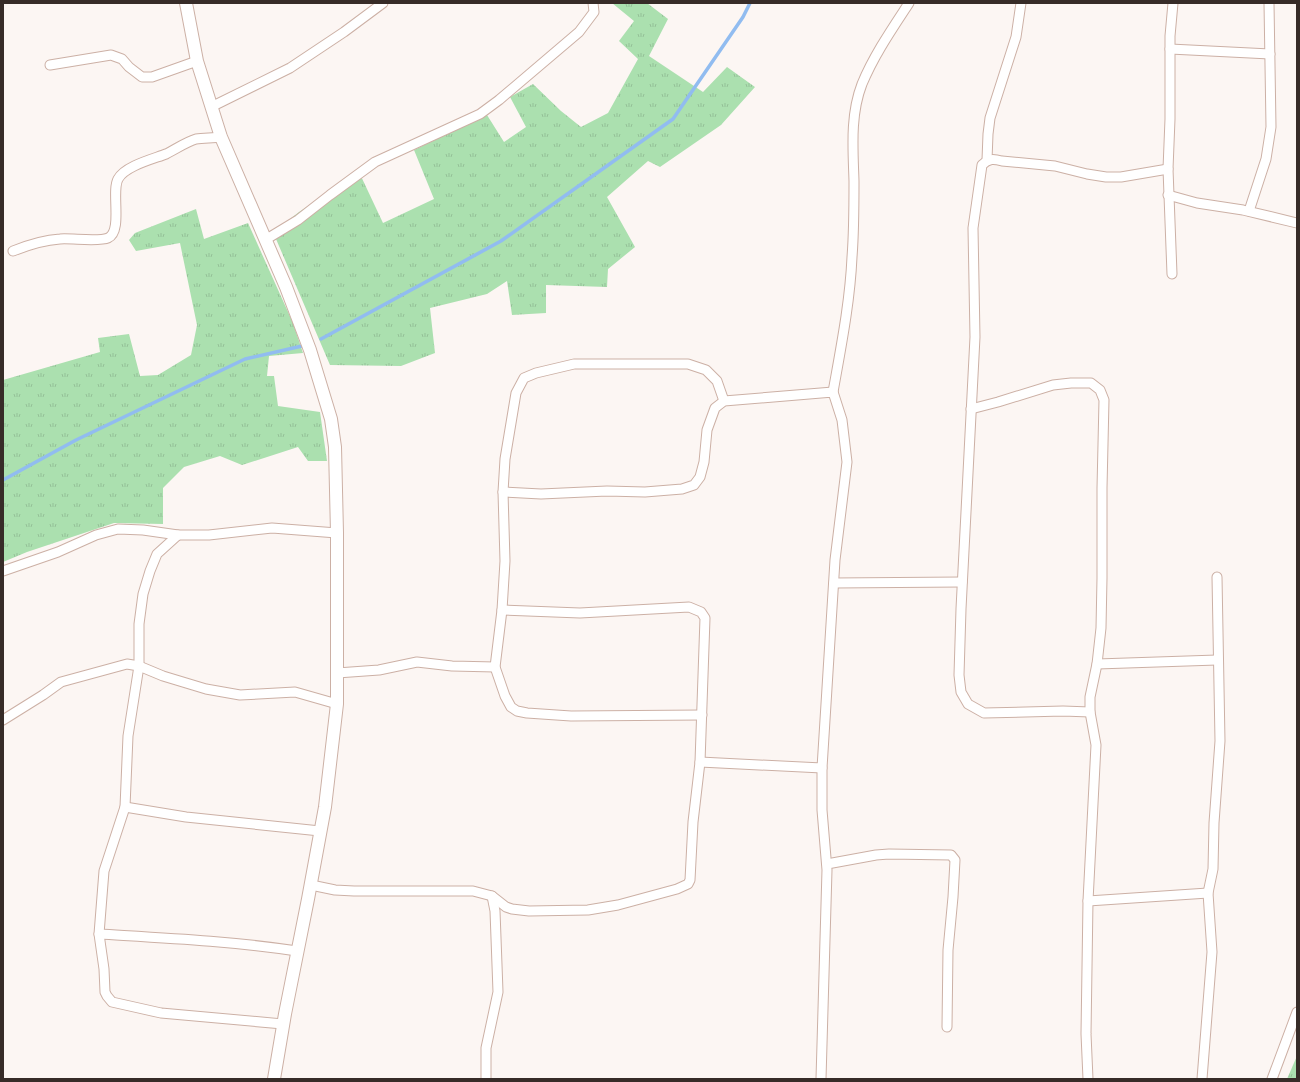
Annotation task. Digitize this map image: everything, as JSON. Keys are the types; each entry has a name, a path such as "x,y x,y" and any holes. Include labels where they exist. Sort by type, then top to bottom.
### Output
{"street":[{"path":"186,3 197,61 220,137 286,287 310,350 331,419 335,447 337,533 337,704 331,761 311,885 283,1024 274,1079"},
{"path":"212,107 290,68 344,32 383,3"},
{"path":"266,240 298,220 376,162 480,114 499,100 579,32 594,12 593,3"},
{"path":"821,1079 827,864 822,810 822,768 835,560 847,462 842,420 833,392 850,291 854,189 853,128 856,106 862,85 884,42 909,3"},
{"path":"987,160 990,118 1016,37 1021,3"},
{"path":"1172,274 1168,169 1170,49 1173,3"},
{"path":"1248,211 1266,159 1271,127 1269,3"},
{"path":"1170,49 1270,54"},
{"path":"50,65 111,55 122,59 129,67 142,77 152,77 197,61"},
{"path":"13,251 47,240 88,240 108,238 114,233 116,221 116,184 118,179 123,174 135,166 166,154 195,140 220,137"},
{"path":"1090,712 1063,711 984,713 968,704 961,692 959,675 962,582 975,337 973,228 982,165 987,160 995,159 1055,166 1106,177 1121,177 1168,169"},
{"path":"1168,195 1197,203 1248,211 1297,224"},
{"path":"702,715 571,716 517,711 508,703 495,667 502,610 505,561 503,492 505,459 516,393 524,378 536,373 574,364 688,364 706,370 717,381 724,401"},
{"path":"971,409 1053,385 1071,383 1091,383 1100,390 1104,400 1101,628 1097,664 1090,697 1090,712 1096,745 1088,901 1086,1034 1088,1079"},
{"path":"503,492 541,494 607,491 645,492 682,489 694,485 700,477 704,462 707,430 715,408 724,401 833,392"},
{"path":"3,571 58,552 96,535 118,529 143,530 178,535 209,535 272,528 337,533"},
{"path":"178,535 157,554 145,588 139,624 139,666 128,736 125,807 104,871 99,934 104,969 105,992 112,1002 161,1014 283,1024"},
{"path":"1202,1079 1212,952 1208,893 1213,869 1214,823 1220,741 1217,660 1217,577"},
{"path":"834,583 962,582"},
{"path":"311,885 335,890 354,891 473,891 492,896 506,907 529,911 588,910 618,905 684,887 688,884 690,880 693,822 700,762 705,618 701,612 689,607 580,613 502,610"},
{"path":"1097,664 1217,660"},
{"path":"337,673 379,670 417,662 452,666 495,667"},
{"path":"3,720 61,682 127,664 139,666 163,676 206,689 240,695 295,692 337,704"},
{"path":"700,762 822,768"},
{"path":"125,807 186,817 320,831"},
{"path":"827,864 889,854 951,855 955,860 948,950 947,1027"},
{"path":"1088,901 1208,893"},
{"path":"486,1079 486,1048 498,992 495,910 492,896"},
{"path":"99,934 225,942 257,945 297,952"},
{"path":"1272,1079 1297,1012"}],"green space":[{"path":"612,3 647,3 668,19 649,56 703,92 727,67 755,87 721,125 660,167 648,161 607,197 635,247 608,269 607,287 546,285 546,313 512,315 507,281 487,294 430,308 435,353 401,366 330,365 273,232 299,212 359,172 383,223 434,199 414,150 487,115 504,142 526,127 510,97 533,84 561,111 581,127 608,113 638,59 619,41 634,21"},
{"path":"196,209 204,239 248,223 293,323 303,353 269,356 267,376 274,376 278,406 320,412 327,461 308,461 298,447 242,465 220,456 184,467 163,488 163,524 114,523 27,552 3,562 3,380 100,352 98,338 129,334 140,376 158,375 191,355 197,325 180,243 136,251 129,240 135,233"},
{"path":"1297,1056 1297,1079 1287,1079"}],"waterway":[{"path":"321,339 501,241 673,119 743,17 750,3"},
{"path":"3,480 76,440 245,359 302,346"}]}
